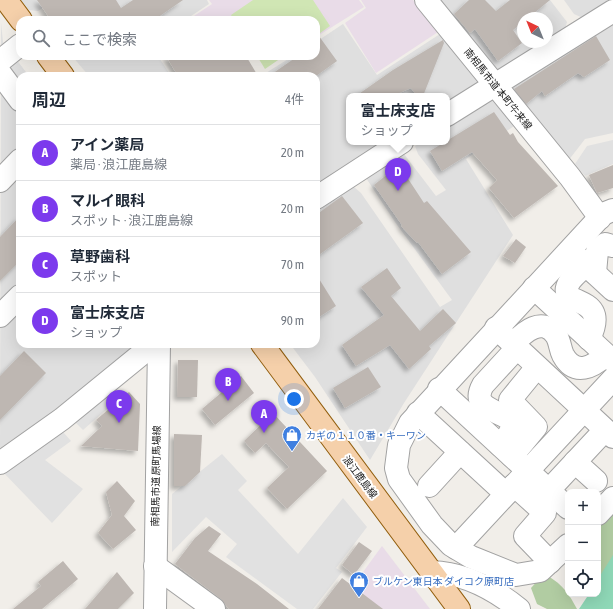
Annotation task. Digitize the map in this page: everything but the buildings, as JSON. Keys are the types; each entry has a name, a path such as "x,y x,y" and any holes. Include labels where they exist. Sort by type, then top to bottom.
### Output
{"main road":[{"path":"6,0 18,16"},
{"path":"51,60 60,72"},
{"name":"浪江鹿島線","path":"265,348 459,609"}],"street":[{"name":"南相馬市道 本町牛来線","path":"426,0 570,177 606,214"},
{"path":"450,112 613,11"},
{"path":"0,61 16,47"},
{"path":"0,73 16,95"},
{"path":"320,195 397,145"},
{"path":"0,181 16,164"},
{"path":"565,548 540,571 516,576 471,557 456,548 432,525 399,479 396,468 399,446 410,423 418,413 569,250 606,214"},
{"path":"589,339 596,330 601,318 598,310 594,305 574,298 570,294 568,287 570,281 590,269 597,251 605,244 613,246"},
{"path":"569,250 613,290"},
{"path":"534,288 589,339 610,378"},
{"path":"0,316 16,300"},
{"path":"550,562 525,536 545,513 516,483 506,451 511,430 509,418 504,414 487,409 479,398 480,391 524,332 534,327 542,326 550,329 556,335 564,358 576,367 591,367 610,378"},
{"path":"496,328 609,434 576,462 549,490"},
{"path":"0,463 62,419 149,348"},
{"name":"南相馬市道 原町馬場線","path":"155,609 159,348"},
{"path":"506,451 536,427 510,400 538,367"},
{"path":"456,548 585,411 610,378"},
{"path":"440,389 506,451"},
{"path":"418,413 460,452 516,483 549,490 565,505"},
{"path":"429,486 460,452"},
{"path":"576,462 596,481"},
{"path":"601,511 613,498"},
{"path":"155,566 214,609"},
{"path":"432,572 455,575 486,586 519,609"}],"shaded area":[{"path":"21,0 55,0 38,11 29,10"},
{"path":"76,0 207,0 209,4 191,16 51,16"},
{"path":"209,0 359,0 364,7 320,34 320,16 194,16 212,4"},
{"path":"361,0 413,0 438,32 376,73 345,23 366,8"},
{"path":"440,0 550,0 567,22 565,29 553,36 553,12 517,12 517,48 533,48 496,71"},
{"path":"564,0 611,0 583,18 574,14"},
{"path":"1,23 3,42 26,72 16,72 16,348 134,348 48,415 0,448"},
{"path":"613,23 613,133 585,139 568,161 509,87"},
{"path":"343,24 377,75 440,34 480,83 450,101 450,93 346,93 346,145 380,145 320,183 320,72 267,72 287,60 320,60 320,39"},
{"path":"75,60 161,60 168,72 86,72"},
{"path":"493,99 514,126 466,159 513,235 404,403 370,460 315,377 293,348 320,348 320,208 354,187 361,193 440,307 452,300 395,222 366,178 404,154 436,196 446,190 418,154 415,146 450,145 450,125"},
{"path":"613,140 613,164 585,176 575,164 587,146"},
{"path":"112,390 119,398 83,430 75,422"},
{"path":"63,432 71,441 45,460 83,489 52,523 3,472"},
{"path":"222,454 247,481 238,490 298,554 343,498 367,527 336,568 342,572 313,609 297,609 226,557 237,544 206,517 172,552 172,494"},
{"path":"382,546 430,609 336,609"}],"green space":[{"path":"253,0 313,0 330,26 320,33 320,16 231,15"},
{"path":"259,60 278,60 265,69"},
{"path":"613,505 613,582 601,594 601,525 601,519"},
{"path":"613,555 613,609 579,609 587,597 601,597 601,574"},
{"path":"548,576 558,583 565,590 565,597 570,597 577,609 547,609 537,604 531,588 540,578"}],"place":[{"name":"富士床支店","path":"398,191"},
{"name":"マルイ眼科","path":"228,401"},
{"name":"草野歯科","path":"119,423"},
{"name":"アイン薬局","path":"264,433"},
{"name":"カギの１１０番・キーワン","path":"292,452"},
{"name":"ブルケン東日本 ダイコク原町店","path":"359,598"}]}
